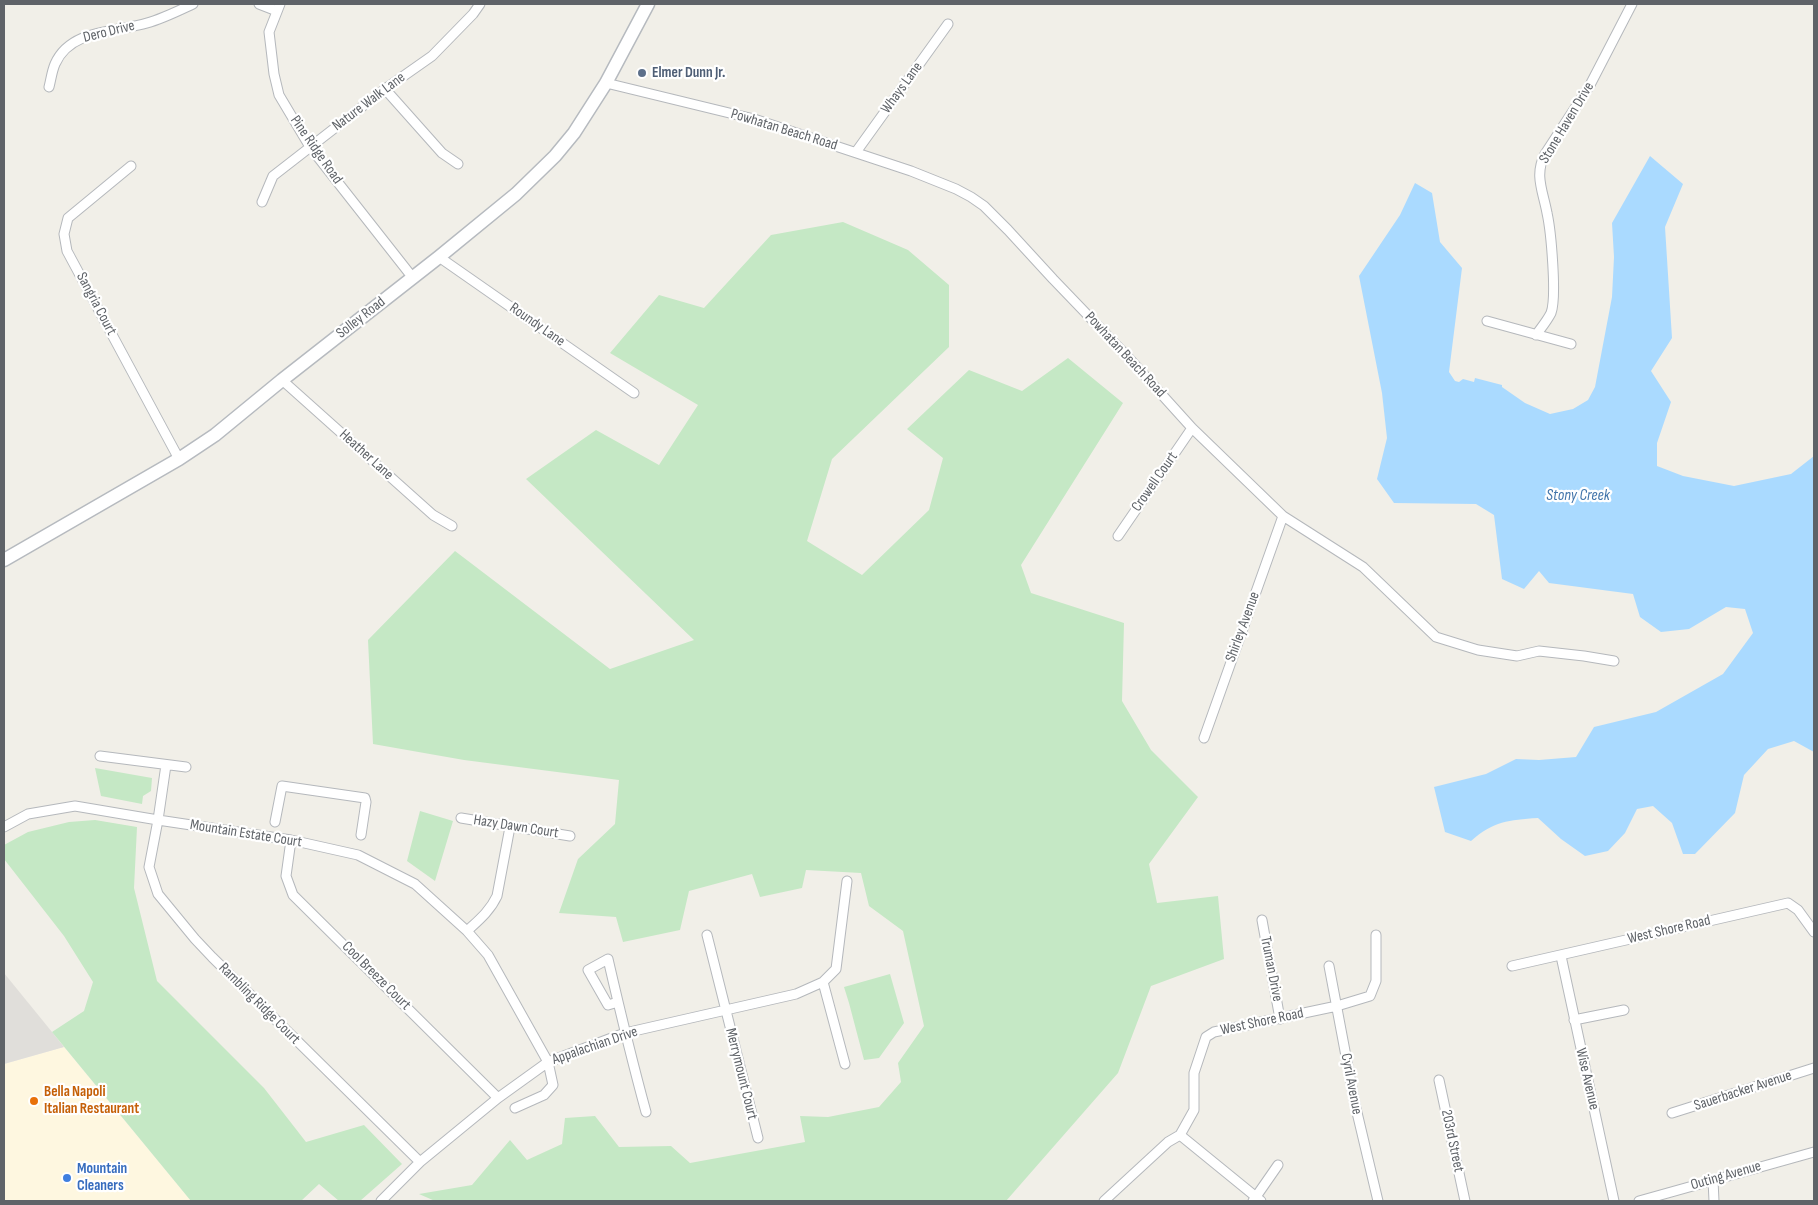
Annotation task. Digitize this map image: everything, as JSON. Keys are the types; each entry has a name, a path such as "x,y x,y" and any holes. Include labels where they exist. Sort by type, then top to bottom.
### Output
{"main road":[{"name":"Solley Road","path":"4,560 179,459 215,435 516,194 555,156 574,133 606,83 648,4"}],"street":[{"name":"Dero Drive","path":"49,87 55,63 67,48 78,40 102,32 147,23 193,4"},
{"path":"259,4 278,7"},
{"name":"Nature Walk Lane","path":"262,202 273,176 385,89 432,56 473,14 480,4"},
{"path":"1621,4 1631,7"},
{"name":"Pine Ridge Road","path":"278,7 269,32 274,74 279,95 310,147 413,278"},
{"name":"Stone Haven Drive","path":"1536,335 1550,313 1554,294 1549,222 1540,179 1540,166 1545,154 1590,85 1631,7"},
{"name":"Whays Lane","path":"856,152 948,24"},
{"name":"Powhatan Beach Road","path":"606,83 754,119 911,171 956,189 984,206 1113,341 1192,428 1283,516 1363,567 1436,637 1478,650 1517,656 1539,651 1591,656 1614,661"},
{"path":"385,89 442,153 458,164"},
{"name":"Sangria Court","path":"131,166 68,218 64,234 67,251 179,459"},
{"name":"Roundy Lane","path":"439,257 634,393"},
{"path":"1487,320 1572,344"},
{"name":"Heather Lane","path":"282,380 433,515 452,526"},
{"name":"Crowell Court","path":"1118,536 1192,428"},
{"name":"Shirley Avenue","path":"1204,738 1283,516"},
{"path":"100,756 186,767"},
{"name":"Rambling Ridge Court","path":"166,765 149,867 158,894 212,957 420,1162"},
{"path":"275,822 282,786 365,798 361,835"},
{"name":"Mountain Estate Court","path":"4,827 28,814 75,806 291,840 358,855 415,884 467,931 488,955 548,1062 554,1085 544,1095 516,1108"},
{"name":"Hazy Dawn Court","path":"461,818 570,836"},
{"path":"467,931 493,905 510,827"},
{"name":"Cool Breeze Court","path":"291,840 286,876 293,895 498,1098"},
{"path":"845,1064 823,982 836,969 847,881"},
{"name":"West Shore Road","path":"1512,966 1788,903 1798,910 1814,932"},
{"name":"Truman Drive","path":"1262,920 1280,1019"},
{"name":"Merrymount Court","path":"707,935 758,1138"},
{"name":"West Shore Road","path":"1104,1201 1168,1142 1180,1135 1194,1110 1194,1073 1206,1037 1214,1032 1337,1006 1370,996 1376,981 1376,935"},
{"name":"Wise Avenue","path":"1561,956 1614,1201"},
{"path":"618,1002 608,1005 588,970 608,959 646,1112"},
{"name":"Cyril Avenue","path":"1329,966 1354,1104 1378,1201"},
{"name":"Appalachian Drive","path":"380,1201 420,1162 498,1098 548,1062 625,1033 796,994 823,982"},
{"path":"1574,1020 1624,1010"},
{"name":"Sauerbacker Avenue","path":"1672,1113 1814,1068"},
{"name":"203rd Street","path":"1439,1080 1465,1201"},
{"path":"1180,1135 1257,1200 1278,1165"},
{"name":"Outing Avenue","path":"1638,1201 1814,1152"},
{"path":"1713,1180 1714,1201"}],"shaded area":[{"path":"4,973 52,1032 64,1047 4,1064"},
{"path":"64,1047 191,1201 4,1201 4,1064"}],"green space":[{"path":"843,222 908,250 949,285 949,347 832,459 807,541 862,575 929,510 943,458 907,429 969,370 1022,391 1068,358 1123,403 1021,565 1031,593 1124,623 1122,701 1151,750 1198,797 1149,864 1157,903 1218,896 1224,959 1151,986 1118,1073 1006,1201 435,1201 419,1194 472,1185 510,1140 527,1160 562,1144 565,1118 595,1116 619,1147 671,1146 690,1163 805,1142 800,1116 828,1117 879,1107 901,1082 898,1063 924,1026 903,931 869,906 861,873 806,870 802,888 760,897 752,874 689,891 680,930 623,942 616,917 559,913 578,859 615,824 619,780 464,760 373,744 368,640 455,551 610,669 694,640 526,479 596,430 659,465 698,405 610,353 659,295 704,308 771,235"},
{"path":"95,768 152,778 151,791 143,796 142,804 101,796"},
{"path":"420,811 453,821 435,881 407,861"},
{"path":"95,820 137,827 134,888 157,981 264,1088 306,1142 364,1125 402,1164 360,1201 339,1201 319,1184 301,1201 191,1201 52,1032 84,1011 93,982 64,936 4,859 4,845 28,832 69,822"},
{"path":"890,974 904,1023 879,1058 864,1060 844,987"}],"water":[{"name":"Stony Creek","path":"1650,156 1683,184 1665,227 1672,338 1651,371 1671,402 1657,443 1657,466 1683,476 1734,486 1791,474 1814,456 1814,752 1794,741 1768,749 1744,775 1735,813 1695,854 1683,854 1672,823 1653,806 1637,809 1625,833 1608,851 1585,856 1561,839 1538,818 1494,825 1471,841 1445,832 1434,787 1486,774 1516,759 1539,760 1576,757 1594,727 1656,712 1723,674 1753,633 1745,609 1726,607 1689,629 1661,632 1640,617 1633,594 1549,583 1539,571 1524,589 1502,579 1494,515 1476,504 1394,503 1377,479 1387,438 1382,393 1359,276 1400,215 1415,183 1432,193 1440,242 1462,268 1449,372 1455,381 1459,382 1463,379 1474,382 1475,378 1502,385 1502,387 1525,403 1550,414 1573,409 1588,400 1595,387 1612,297 1614,257 1612,223"}],"place":[{"name":"Elmer Dunn Jr.","path":"642,73"},
{"name":"Bella Napoli Italian Restaurant","path":"34,1101"},
{"name":"Mountain Cleaners","path":"67,1178"}]}
